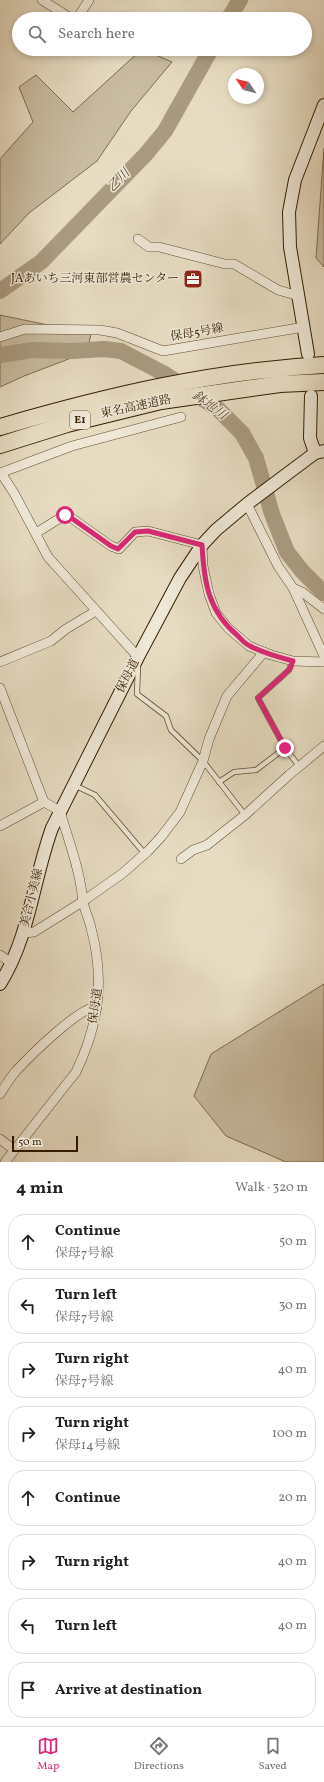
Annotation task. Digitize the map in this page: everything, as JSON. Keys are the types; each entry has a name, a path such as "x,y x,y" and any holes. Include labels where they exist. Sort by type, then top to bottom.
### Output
{"highway":[{"name":"東名高速道路","path":"0,427 76,405 145,388 198,379 324,365"},
{"name":"東名高速道路","path":"0,445 68,424 161,401 280,384 324,382"}],"street":[{"path":"42,0 61,12"},
{"path":"81,12 89,0"},
{"path":"308,354 290,247 289,212 295,180 324,105"},
{"path":"138,239 149,247 160,247 225,264 234,264 278,290 299,296"},
{"name":"保母5号線","path":"0,337 26,329 100,330 117,333 163,351 304,327"},
{"path":"311,396 310,438 319,452"},
{"path":"138,657 48,557 36,533 1,473 72,446 181,417"},
{"name":"保母道","path":"5,1162 76,1072 84,1055 97,1007 99,993 98,966 91,928 82,902 82,887 60,811 180,578 202,545 216,530 251,501 319,452"},
{"path":"251,501 278,566 293,588 324,656"},
{"path":"36,533 65,515 111,546 118,549 135,532 148,531 202,545 203,566 209,594 216,614 228,628 249,646 264,652 293,661 324,662"},
{"path":"293,588 302,592 324,609"},
{"path":"0,662 50,641 66,628 96,611"},
{"path":"23,933 34,932 82,902 123,873 145,854 180,812 203,761 209,738 227,696 264,652"},
{"path":"0,688 44,802 60,811"},
{"path":"181,859 193,850 207,845 245,815 299,766 322,750"},
{"path":"0,826 44,802"},
{"name":"美合小美線","path":"0,984 12,962 23,933 44,850 60,811"},
{"path":"0,955 12,962"},
{"path":"0,1094 18,1070 63,1026 89,1008 97,1007"},
{"path":"0,1138 14,1150"}],"lane":[{"path":"138,657 138,694 166,716 171,730 203,761 245,815"},
{"path":"293,661 289,670 258,698 285,748 299,766"},
{"path":"219,782 234,772 256,770 285,748"},
{"path":"74,785 95,795 145,854"}],"shaded area":[{"path":"134,56 158,56 172,62 131,111 97,161 29,213 0,244 0,159 33,122 19,87 36,75 73,112"},
{"path":"324,148 324,267 316,258"},
{"path":"0,315 91,334 87,352 24,376 0,387"},
{"path":"324,984 324,1162 286,1162 226,1136 194,1096 211,1054"}],"waterway":[{"name":"乙川","path":"232,12 240,0"},
{"name":"乙川","path":"0,291 41,262 146,154 165,131 207,56"},
{"name":"鉢地川","path":"0,355 33,350 72,351 104,349 121,351 163,373 218,409 242,433 256,458 272,514 287,552 302,571 324,593"}],"place":[{"name":"JAあいち三河東部営農センター","path":"193,279"}],"route":[{"path":"65,515 111,546 118,549 121,548 135,532 148,531 202,545 203,566 209,594 216,614 228,628 249,646 271,655 293,661 289,670 258,698 285,748"}]}
